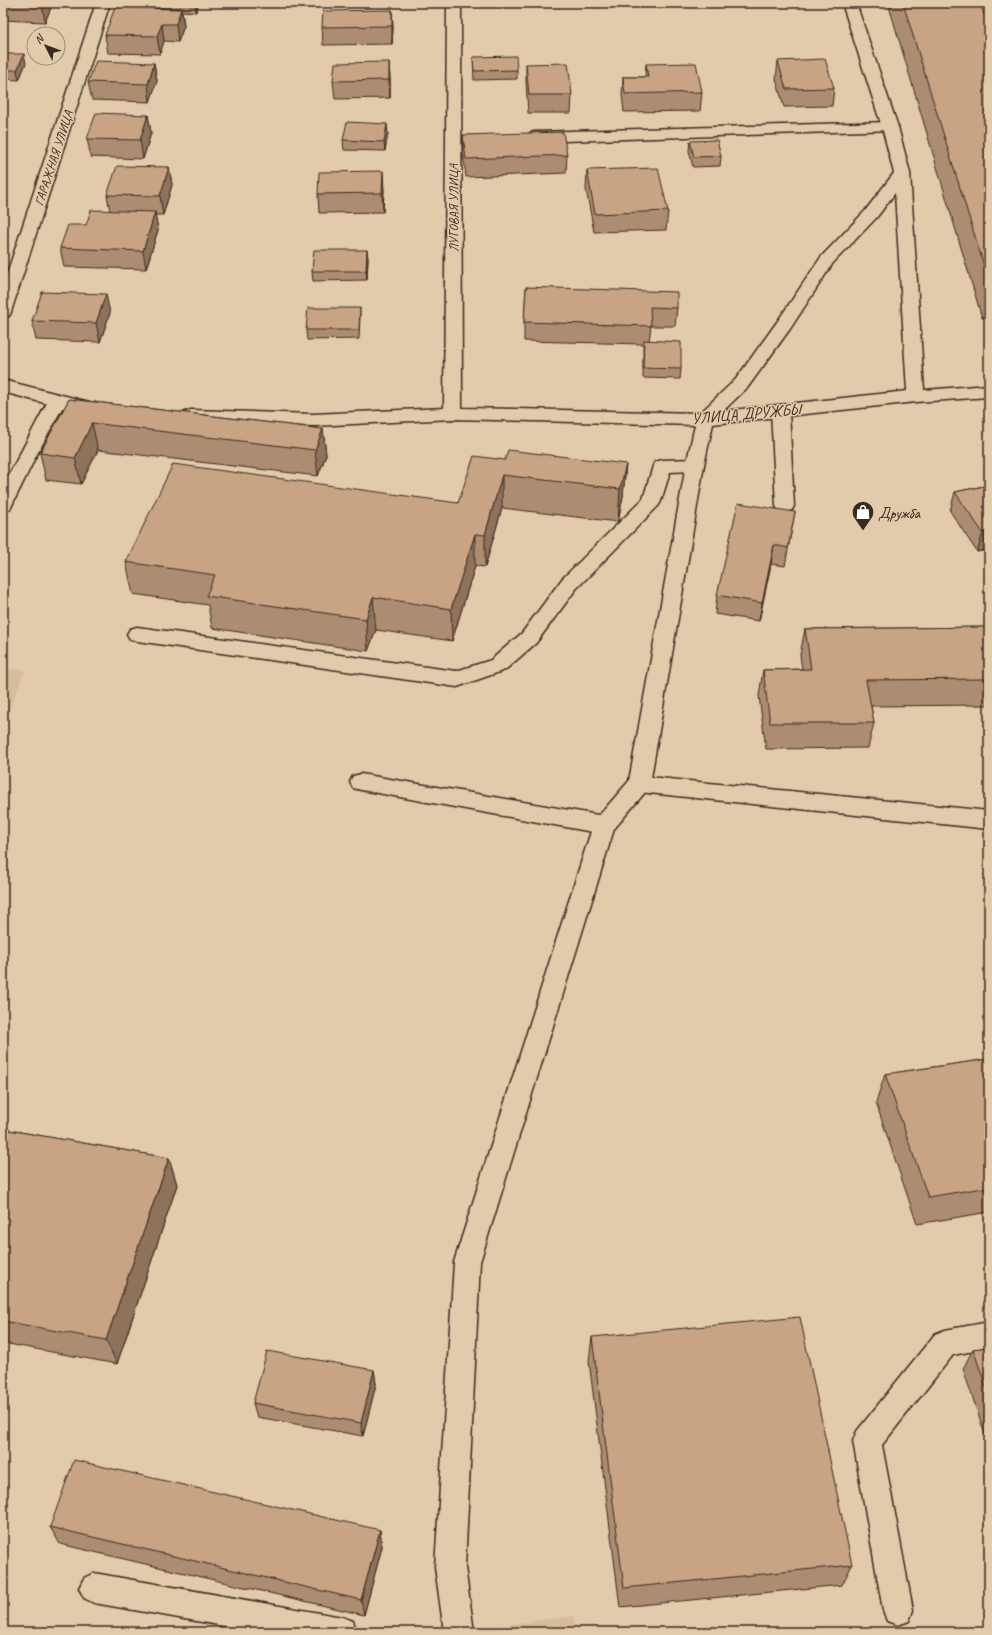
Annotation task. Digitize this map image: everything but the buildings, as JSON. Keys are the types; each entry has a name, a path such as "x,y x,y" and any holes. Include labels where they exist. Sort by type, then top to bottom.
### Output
{"street":[{"name":"ГАРАЖНАЯ УЛИЦА","path":"3,312 103,3"},
{"name":"ЛУГОВАЯ УЛИЦА","path":"453,413 461,139 454,3"},
{"path":"849,3 890,127 902,173 916,396"},
{"path":"523,137 890,127"},
{"path":"459,1632 450,1567 467,1262 604,825 639,784 695,465 705,420 742,383 784,325 827,260 871,214 902,173"},
{"path":"3,386 86,408 109,410"},
{"name":"УЛИЦА ДРУЖБЫ","path":"171,414 313,420 453,413 705,420 916,396 989,391"},
{"path":"3,505 28,454 58,401"},
{"path":"780,411 785,506"},
{"path":"136,634 456,679 498,665 529,638 569,584 652,501 662,466 695,465"},
{"path":"361,782 604,825"},
{"path":"639,784 989,820"},
{"path":"898,1610 867,1441 945,1343 989,1335"},
{"path":"94,1588 342,1632"}],"shaded area":[{"path":"3,667 25,671 3,725"},
{"path":"574,1616 576,1632 492,1632 492,1626"}],"place":[{"name":"Дружба","path":"863,532"}]}
